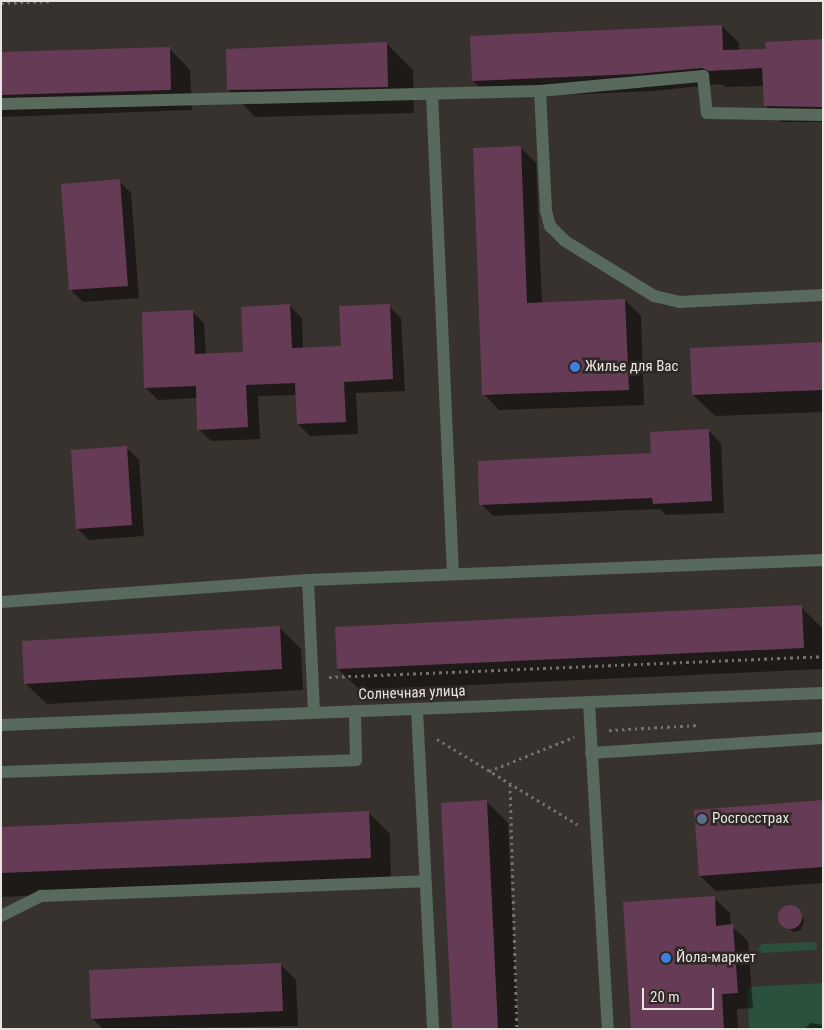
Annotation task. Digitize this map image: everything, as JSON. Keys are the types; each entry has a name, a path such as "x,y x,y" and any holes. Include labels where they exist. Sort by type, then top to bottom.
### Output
{"street":[{"path":"1,104 540,91 703,76 706,113 823,115"},
{"path":"540,91 546,211 550,226 565,242 654,296 679,302 823,295"},
{"path":"432,94 453,574"},
{"path":"1,602 308,580 823,560"},
{"path":"308,580 314,712"},
{"name":"Солнечная улица","path":"1,725 823,693"},
{"path":"589,703 589,730 608,1029"},
{"path":"417,710 432,1029"},
{"path":"1,772 356,760 355,712"},
{"path":"591,753 823,738"},
{"path":"1,916 41,896 425,881"}],"path":[{"path":"1,3 52,1"},
{"path":"313,678 823,656"},
{"path":"418,727 596,836"},
{"path":"489,771 589,730"},
{"path":"510,784 517,1029"}],"green space":[{"path":"814,942 818,946 815,950 762,953 758,949 762,944"},
{"path":"823,983 823,1029 749,1029 748,987"}],"building":[{"path":"722,25 723,50 766,49 765,42 823,39 823,107 764,106 762,68 709,71 702,68 636,74 472,81 470,36"},
{"path":"387,42 388,87 227,90 226,49"},
{"path":"170,47 171,90 1,95 1,52"},
{"path":"521,146 527,303 625,299 629,390 482,395 473,148"},
{"path":"120,179 128,286 69,290 61,184"},
{"path":"290,304 292,348 341,346 339,306 390,304 393,379 344,382 346,422 297,424 295,383 246,385 248,427 197,430 196,386 144,388 142,312 193,310 195,354 243,352 241,307"},
{"path":"823,342 823,390 692,395 690,348"},
{"path":"709,429 712,501 653,504 652,498 479,505 478,461 651,453 650,432"},
{"path":"127,446 132,525 76,529 71,450"},
{"path":"802,605 804,648 337,669 335,627"},
{"path":"280,626 282,669 24,684 22,641"},
{"path":"487,800 498,1029 452,1029 441,803"},
{"path":"823,800 823,867 699,876 694,810"},
{"path":"369,811 371,858 1,873 1,827"},
{"path":"715,896 716,926 733,924 738,993 722,994 724,1029 631,1029 623,902"},
{"path":"790,905 795,906 801,912 801,922 795,928 790,929 785,928 779,922 778,917 779,912 785,906"},
{"path":"281,963 283,1011 91,1019 89,970"}],"place":[{"name":"Жилье для Вас","path":"575,367"},
{"name":"Росгосстрах","path":"702,819"},
{"name":"Йола-маркет","path":"666,958"}]}
